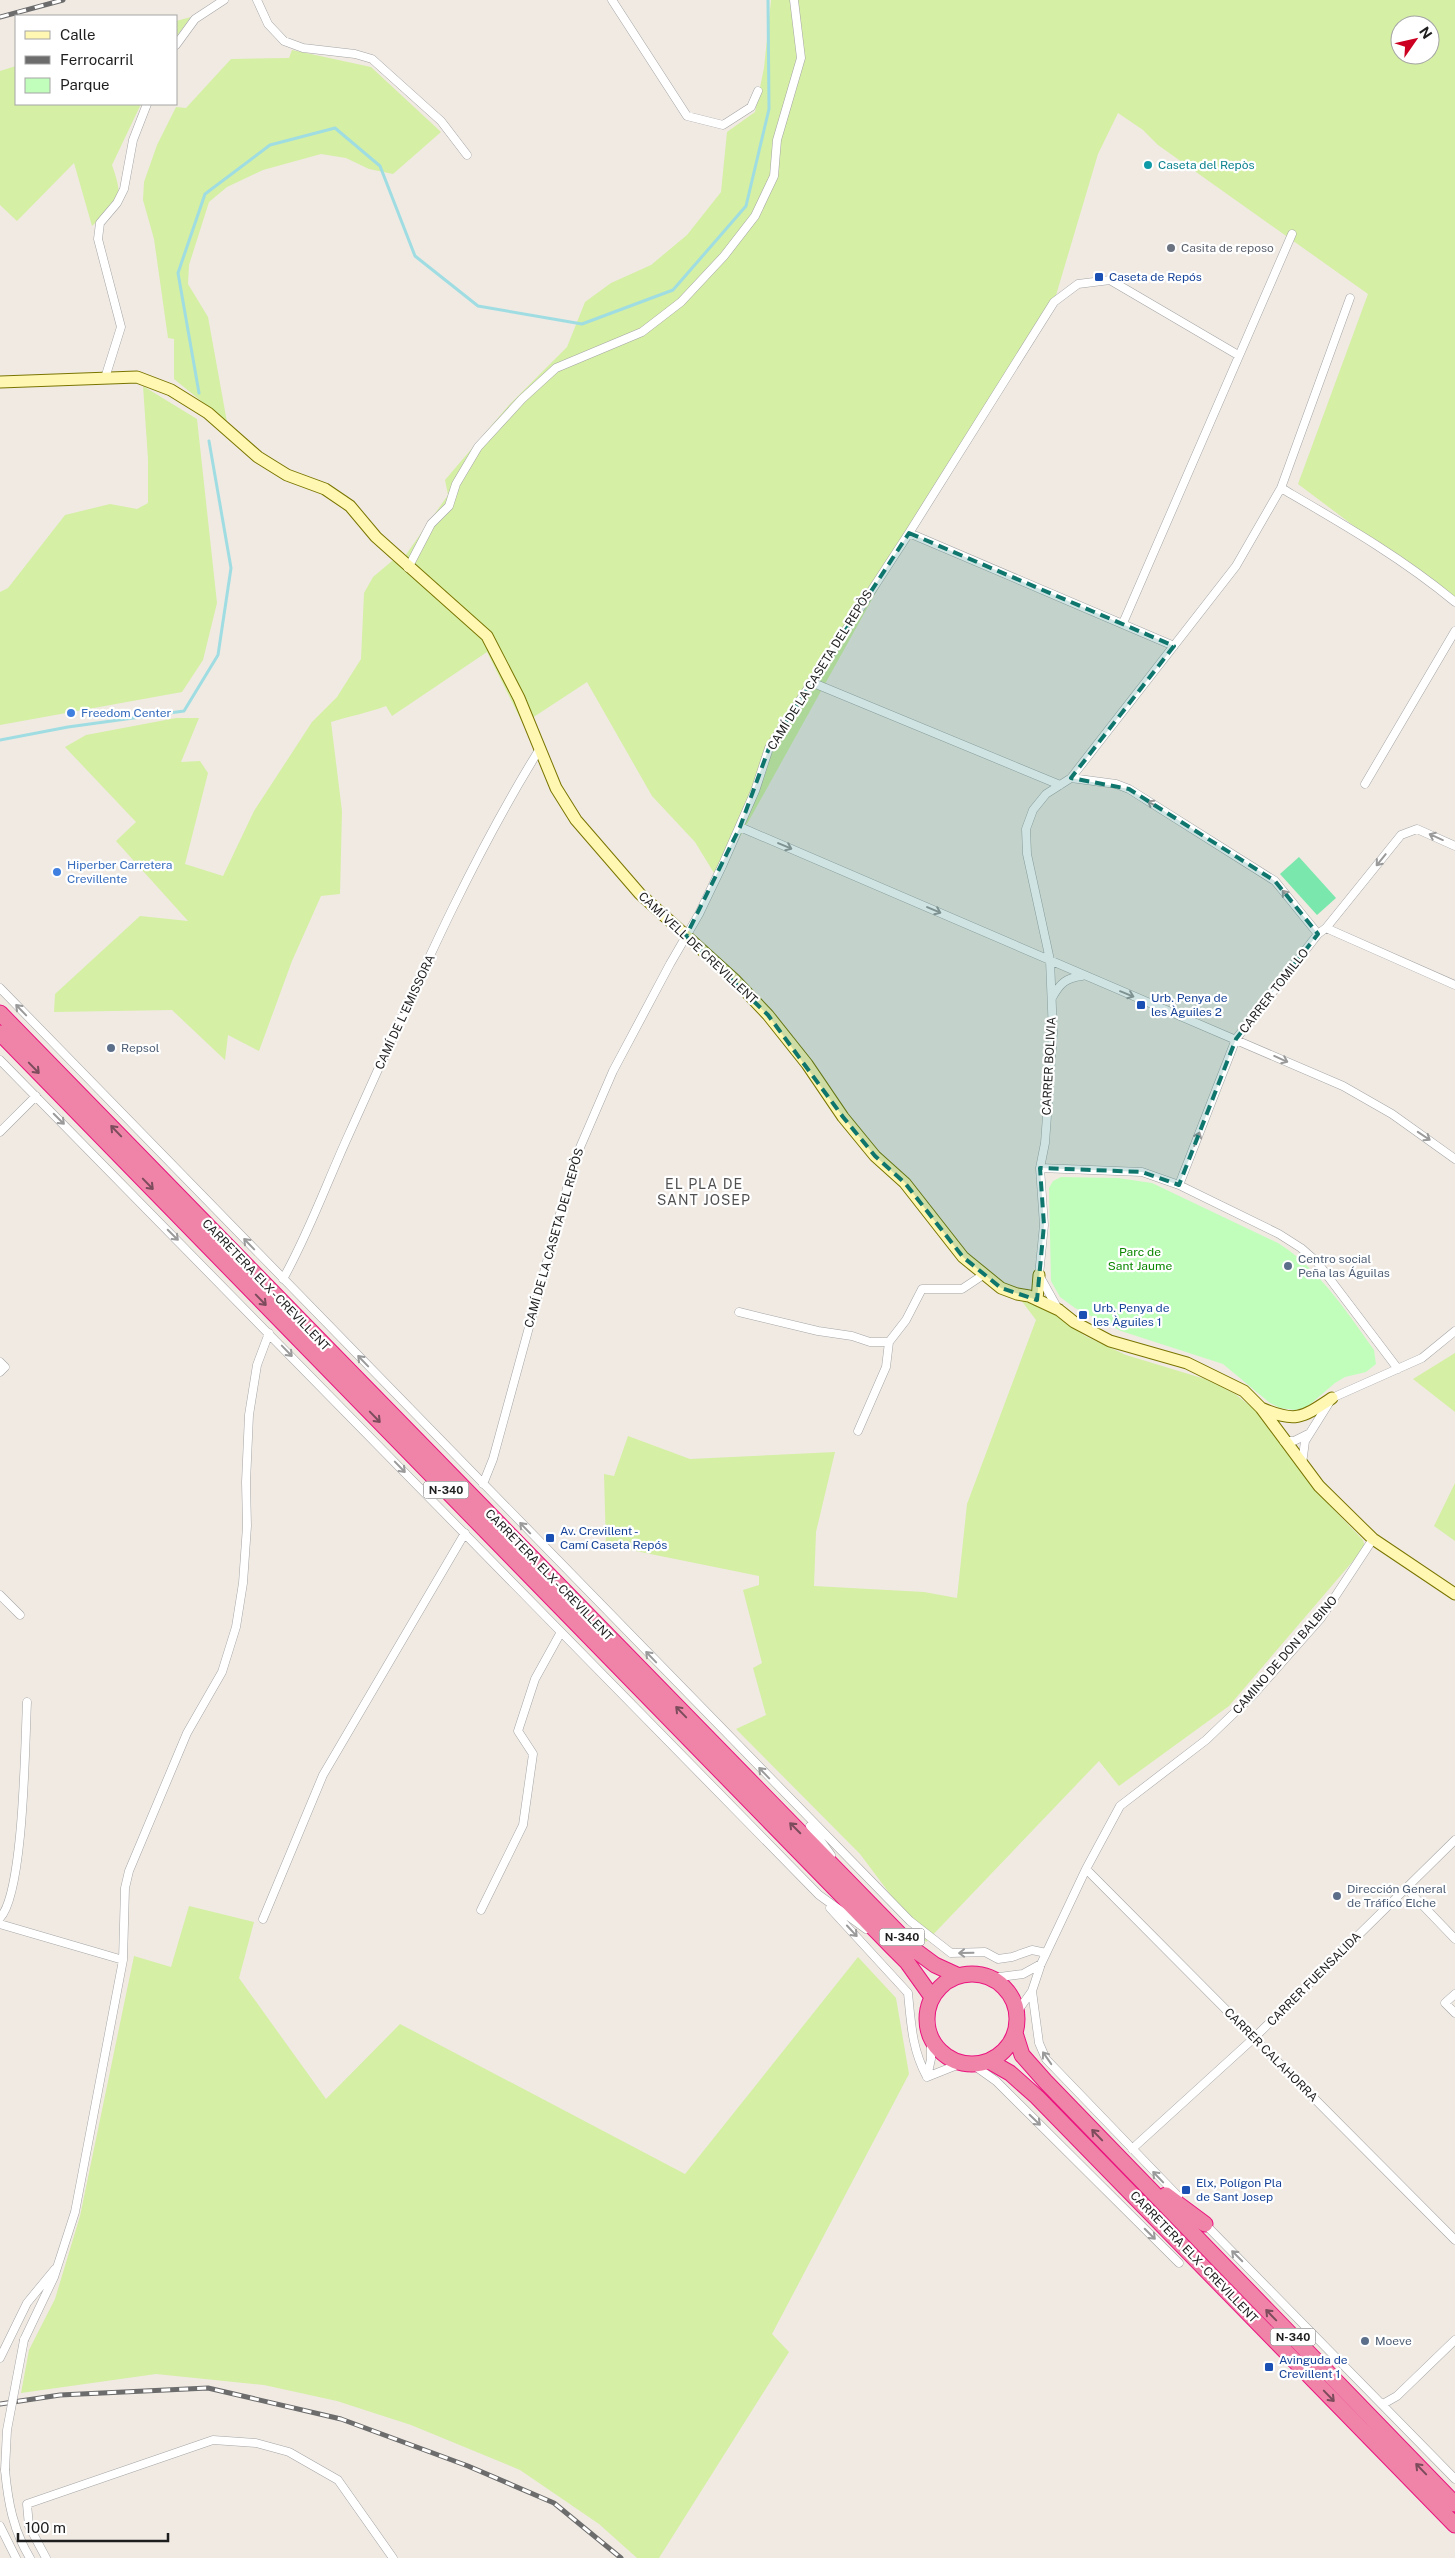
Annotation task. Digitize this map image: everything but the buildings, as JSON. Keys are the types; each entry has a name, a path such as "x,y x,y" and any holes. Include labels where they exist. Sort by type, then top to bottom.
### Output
{"highway":[{"name":"CARRETERA ELX - CREVILLENT","path":"0,1012 916,1951 936,1965 958,1976"},
{"name":"CARRETERA ELX - CREVILLENT","path":"0,1033 907,1962 932,1997"},
{"name":"N-340","path":"958,1976 972,1974 992,1978"},
{"path":"958,1976 949,1980 932,1997 927,2021 931,2038 944,2054 968,2064 989,2061 1007,2048 1015,2033"},
{"path":"992,1978 1006,1989 1017,2012"},
{"name":"N-340","path":"1015,2033 1017,2012"},
{"name":"CARRETERA ELX - CREVILLENT","path":"1015,2033 1022,2055 1455,2504"},
{"name":"CARRETERA ELX - CREVILLENT","path":"989,2061 1010,2073 1037,2097 1455,2526"},
{"path":"1131,2170 1205,2224"}],"street":[{"path":"178,42 195,19 224,0"},
{"path":"257,0 268,24 284,41 303,48 355,54 372,59 441,121 466,155"},
{"path":"612,0 687,116 723,125 751,107 758,91"},
{"path":"408,568 431,524 449,506 456,484 478,447 522,399 556,368 642,332 681,302 724,256 756,216 774,176 777,140 801,58 794,0"},
{"path":"105,378 121,327 98,239 100,224 117,203 124,189 133,140 147,105"},
{"path":"1123,623 1292,234"},
{"name":"CAMÍ DE LA CASETA DEL REPÒS","path":"483,1484 493,1459 575,1160 613,1072 699,914 740,827 755,791 769,748 909,533 1054,302 1078,284 1110,280 1238,355"},
{"name":"CARRER BOLIVIA","path":"1039,1274 1044,1224 1040,1168 1045,1143 1053,1033 1050,960 1027,854 1026,829 1033,810 1042,799 1071,778 1236,566 1281,488 1350,298"},
{"name":"CAMÍ VELL DE CREVILLENT","path":"0,382 137,377 172,390 208,413 258,457 287,475 325,489 350,506 376,537 408,568 487,636 519,698 556,788 576,820 640,894 734,979 768,1015 875,1156 905,1183 963,1257 1001,1288 1037,1300 1059,1310 1074,1322 1110,1341 1187,1363 1244,1391 1261,1408 1319,1486 1373,1540 1455,1594"},
{"path":"1281,488 1369,539 1424,577 1455,602"},
{"path":"909,533 1174,646"},
{"path":"1365,784 1455,631"},
{"path":"812,682 1060,785"},
{"name":"CAMÍ DE L'EMISSORA","path":"283,1279 388,1046 463,889 510,797 539,750"},
{"path":"1071,778 1116,784 1129,789 1153,804 1274,881 1318,934"},
{"path":"740,827 1050,960 1082,976 1236,1039 1342,1086 1392,1114 1455,1159"},
{"name":"CARRER TOMILLO","path":"1179,1184 1236,1039 1318,934 1326,928 1401,835 1417,829 1455,846"},
{"path":"1326,928 1455,985"},
{"path":"1051,998 1058,986 1069,978 1082,976"},
{"path":"0,988 910,1921 952,1953 986,1952 998,1959 1012,1957 1032,1950 1046,1953"},
{"path":"0,1060 818,1895 908,1993 910,2025 914,2045 918,2061 927,2077"},
{"path":"0,1132 36,1096"},
{"path":"1040,1168 1142,1172 1179,1184 1279,1234 1301,1248 1330,1278 1398,1369"},
{"path":"1037,1300 1039,1274"},
{"path":"1039,1274 1059,1310"},
{"path":"858,1431 886,1366 889,1342 906,1320 922,1289 962,1289 983,1275"},
{"path":"739,1312 818,1331 852,1336 870,1342 889,1342"},
{"path":"1261,1408 1292,1418 1311,1412 1332,1398 1422,1358 1455,1331"},
{"path":"30,2558 15,2529 9,2510 5,2470 8,2430 24,2340 43,2302 59,2263 75,2212 123,1960 125,1888 129,1871 187,1733 222,1672 236,1627 243,1583 247,1526 246,1482 249,1415 257,1365 269,1333"},
{"path":"0,1362 5,1367 0,1372"},
{"path":"1302,1464 1305,1441 1332,1398"},
{"path":"1292,1418 1283,1439 1298,1440 1310,1432"},
{"path":"263,1919 323,1775 465,1533"},
{"name":"CAMINO DE DON BALBINO","path":"1032,1991 1046,1953 1086,1869 1120,1806 1206,1740 1252,1695 1321,1618 1373,1540"},
{"path":"0,1595 20,1615"},
{"path":"481,1910 523,1824 533,1754 518,1731 535,1678 561,1632"},
{"path":"0,1918 5,1912 10,1897 20,1836 27,1702"},
{"path":"798,1808 854,1888"},
{"name":"CARRER FUENSALIDA","path":"1132,2149 1254,2038 1455,1840"},
{"name":"CARRER CALAHORRA","path":"1086,1869 1455,2240"},
{"path":"1406,1888 1455,1939"},
{"path":"818,1895 892,1947"},
{"path":"0,1924 123,1960"},
{"path":"992,1978 1023,1974 1041,1964"},
{"path":"1017,2012 1032,1991"},
{"path":"1032,1991 1038,2043 1046,2059 1455,2478"},
{"path":"1455,1994 1445,2003 1455,2013"},
{"path":"927,2077 931,2059 931,2038"},
{"path":"927,2077 968,2064 996,2081 1179,2263"},
{"path":"0,2358 27,2303 59,2263"},
{"path":"1383,2404 1396,2396 1455,2340"},
{"path":"46,2558 29,2526 28,2504 213,2440 256,2443 289,2452 338,2480 392,2558"},
{"path":"0,2526 16,2558"}],"highlighted area":[{"path":"909,533 1174,646 1071,778 1129,789 1275,881 1318,934 1236,1039 1179,1185 1142,1172 1040,1168 1044,1225 1037,1300 1001,1288 963,1257 905,1183 875,1156 843,1117 768,1015 686,936 740,827 769,748"}],"green space":[{"path":"771,0 1455,0 1455,602 1298,484 1368,294 1158,145 1143,130 1118,113 1098,154 1054,302 909,533 717,878 695,842 652,796 587,682 523,724 487,652 392,716 386,706 331,722 342,811 340,894 321,896 292,961 259,1051 228,1035 225,1060 172,1010 54,1012 55,994 140,916 188,921 116,841 136,822 65,747 86,735 176,718 199,718 181,762 200,761 208,773 185,864 223,876 254,811 312,722 337,697 361,659 364,593 373,577 392,561 405,556 448,495 445,480 509,405 567,347 585,302 611,283 651,265 687,235 721,192 727,132 755,112 764,68"},
{"path":"191,17 178,34 178,20"},
{"path":"292,50 371,67 441,132 393,174 369,169 346,158 321,154 263,170 227,187 209,202 189,265 188,284 208,317 227,422 174,379 174,339 168,338 154,239 143,200 144,182 157,145 176,107 186,108 231,59 289,58"},
{"path":"15,66 15,105 141,105 112,165 119,194 117,200 114,206 92,226 74,163 17,221 0,205 0,71"},
{"path":"143,386 197,419 217,603 203,660 182,692 0,725 0,592 8,588 65,515 110,504 137,509 148,503 148,459"},
{"path":"1299,857 1336,898 1317,915 1280,874"},
{"name":"Parc de Sant Jaume","path":"1061,1177 1118,1178 1152,1183 1278,1243 1306,1265 1331,1292 1374,1350 1376,1364 1366,1372 1345,1377 1335,1383 1307,1407 1295,1410 1280,1408 1270,1403 1223,1364 1121,1331 1075,1308 1060,1297 1051,1281 1049,1188 1053,1181"},
{"path":"1021,1300 1053,1313 1085,1336 1126,1355 1205,1379 1235,1394 1254,1409 1315,1490 1363,1540 1365,1547 1229,1706 1119,1786 1099,1761 926,1942 860,1854 736,1729 766,1715 753,1668 762,1663 743,1590 759,1585 759,1576 606,1545 604,1474 614,1476 628,1436 690,1459 835,1452 816,1532 814,1586 924,1592 957,1598 967,1504 1036,1320"},
{"path":"1455,1353 1455,1412 1413,1379"},
{"path":"1455,1483 1455,1541 1434,1526"},
{"path":"189,1906 254,1922 239,1978 326,2099 400,2024 685,2174 858,1957 896,1998 909,2074 772,2334 789,2352 659,2558 637,2558 599,2524 520,2470 411,2425 337,2401 264,2385 156,2374 21,2393 29,2350 55,2299 80,2216 134,1956 171,1967"}],"waterway":[{"path":"199,393 178,273 205,194 270,145 335,128 380,166 415,256 478,306 582,324 673,290 746,206 769,109 768,0"},
{"path":"0,740 68,727 184,711 218,655 231,568 209,441"}],"railway":[{"path":"0,17 63,0"},
{"path":"0,2404 60,2395 208,2388 341,2419 468,2466 554,2503 621,2558"}],"place":[{"name":"Caseta del Repòs","path":"1148,165"},
{"name":"Casita de reposo","path":"1171,248"},
{"name":"Caseta de Repós","path":"1099,277"},
{"name":"Freedom Center","path":"71,713"},
{"name":"Hiperber Carretera Crevillente","path":"57,872"},
{"name":"Urb. Penya de les Àguiles 2","path":"1141,1005"},
{"name":"Repsol","path":"111,1048"},
{"name":"Centro social Peña las Águilas","path":"1288,1266"},
{"name":"Urb. Penya de les Àguiles 1","path":"1083,1315"},
{"name":"Av. Crevillent - Camí Caseta Repós","path":"550,1538"},
{"name":"Dirección General de Tráfico Elche","path":"1337,1896"},
{"name":"Elx, Polígon Pla de Sant Josep","path":"1186,2190"},
{"name":"Moeve","path":"1365,2341"},
{"name":"Avinguda de Crevillent 1","path":"1269,2367"}],"district":[{"name":"EL PLA DE SANT JOSEP","path":"704,1192"}]}
